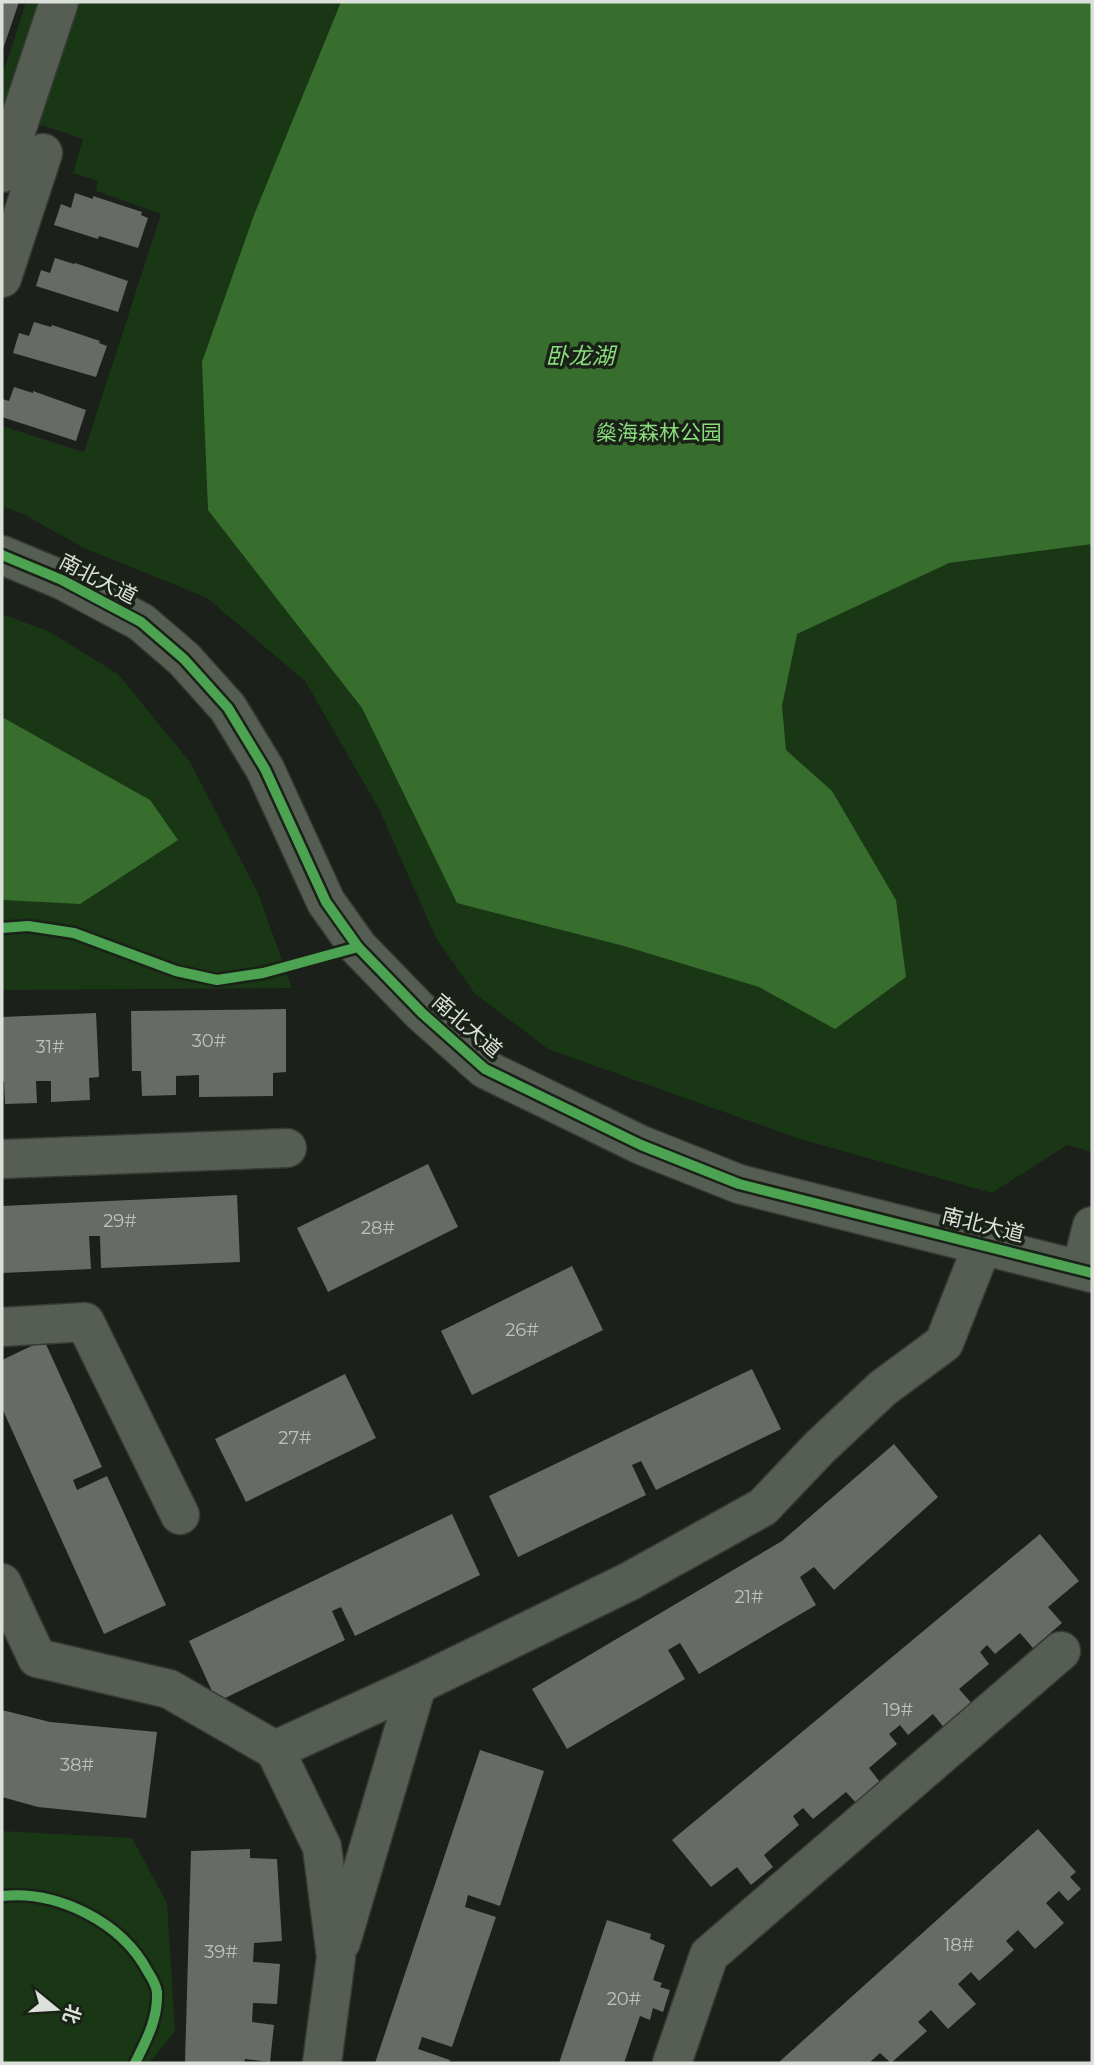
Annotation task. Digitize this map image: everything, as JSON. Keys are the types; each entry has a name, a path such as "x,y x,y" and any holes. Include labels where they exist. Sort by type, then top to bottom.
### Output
{"street":[{"path":"2,173 59,2"},
{"path":"2,278 43,153"},
{"name":"南北大道","path":"2,555 62,580 141,622 184,659 228,708 259,759 326,902 358,947 422,1013 485,1069 641,1145 739,1184 1086,1272"},
{"path":"2,1159 287,1148"},
{"path":"1086,1272 1092,1226"},
{"path":"275,1750 630,1581 763,1507 820,1447 883,1388 944,1343 982,1244"},
{"path":"2,1327 85,1322 180,1515"},
{"path":"2,1583 37,1658 169,1689 275,1750 322,1847 336,1957"},
{"path":"671,2063 709,1955 1061,1651"},
{"path":"322,2063 336,1957 416,1685"}],"green space":[{"path":"26,2 47,2 2,141 2,67 5,68"},
{"name":"卧龙湖","path":"70,2 1092,2 1092,1152 1067,1145 992,1193 800,1139 548,1049 475,994 436,938 379,809 305,681 207,598 84,548 23,514 2,506 2,426 84,452 161,214 96,191 98,181 73,173 83,139 32,122"},
{"path":"2,614 50,632 118,674 190,762 258,893 292,988 2,990"},
{"path":"2,1831 132,1838 167,1903 175,2031 149,2063 2,2063"}],"water":[{"name":"卧龙湖","path":"341,2 1092,2 1092,544 949,563 797,634 782,706 786,750 832,791 896,900 906,977 835,1029 759,987 624,946 457,903 362,708 208,510 202,362 254,215"},
{"path":"2,717 150,800 178,840 80,904 2,900"}],"building":[{"path":"2,2 19,2 2,52"},
{"path":"75,193 142,212 141,215 148,218 138,248 54,225 61,204 71,208"},
{"path":"55,258 128,281 118,312 36,286 41,270 50,273"},
{"path":"34,322 51,327 52,325 100,341 99,343 107,346 96,377 13,353 19,333 29,336"},
{"path":"14,387 86,410 76,441 2,417 2,399 9,401"},
{"path":"286,1009 286,1072 273,1073 273,1096 199,1097 199,1075 176,1076 176,1095 142,1096 141,1071 132,1071 131,1011"},
{"path":"96,1013 99,1077 89,1078 90,1100 51,1102 51,1081 36,1081 37,1103 5,1104 2,1081 2,1017"},
{"path":"428,1164 458,1227 328,1292 297,1228"},
{"path":"237,1195 240,1262 101,1268 100,1236 89,1236 91,1269 2,1273 2,1206"},
{"path":"572,1266 603,1330 472,1395 441,1331"},
{"path":"44,1340 102,1467 73,1480 77,1490 107,1476 166,1605 104,1634 2,1408 2,1360"},
{"path":"752,1369 781,1429 656,1490 641,1461 632,1465 646,1495 518,1557 489,1496"},
{"path":"345,1374 376,1438 246,1502 215,1439"},
{"path":"894,1444 938,1497 834,1590 814,1567 800,1577 816,1605 699,1674 680,1643 668,1650 685,1679 567,1749 532,1689 782,1541"},
{"path":"452,1514 480,1575 355,1636 341,1607 332,1611 345,1640 217,1702 189,1641"},
{"path":"1040,1534 1079,1581 1048,1607 1062,1623 1033,1648 1020,1633 995,1654 987,1645 980,1652 989,1664 959,1689 974,1706 946,1730 933,1714 908,1735 900,1725 889,1734 897,1744 869,1768 883,1786 859,1806 846,1792 813,1819 803,1808 793,1816 799,1825 764,1855 773,1867 751,1885 737,1867 711,1887 672,1840"},
{"path":"2,1710 50,1722 157,1732 146,1818 38,1807 2,1797"},
{"path":"480,1750 544,1771 500,1906 468,1895 465,1907 496,1917 452,2047 422,2037 418,2049 450,2060 449,2063 375,2063"},
{"path":"1038,1829 1076,1872 1070,1877 1081,1889 1068,1901 1059,1891 1046,1903 1064,1923 1035,1949 1018,1930 1006,1941 1014,1950 979,1981 971,1972 958,1984 976,2004 948,2029 931,2010 918,2022 927,2031 891,2063 880,2053 869,2063 778,2063"},
{"path":"250,1849 250,1858 277,1859 282,1941 254,1943 253,1962 280,1964 277,2004 253,2003 252,2022 274,2025 270,2062 245,2059 244,2063 185,2063 191,1851"},
{"path":"607,1920 651,1934 650,1939 665,1945 653,1980 662,1983 660,1987 670,1990 663,2012 653,2008 650,2020 640,2016 624,2063 559,2063"}],"cycle path":[{"path":"2,555 62,580 141,622 184,659 228,708 265,769 326,902 358,947 422,1013 485,1069 641,1145 739,1184 1092,1273"},
{"path":"2,928 28,926 74,933 176,971 217,980 263,973 358,947"},
{"path":"2,1896 23,1895 66,1904 105,1924 137,1954 156,1987 157,2002 154,2020 135,2063"}],"park label":[{"name":"燊海森林公园","path":"659,433"}]}
